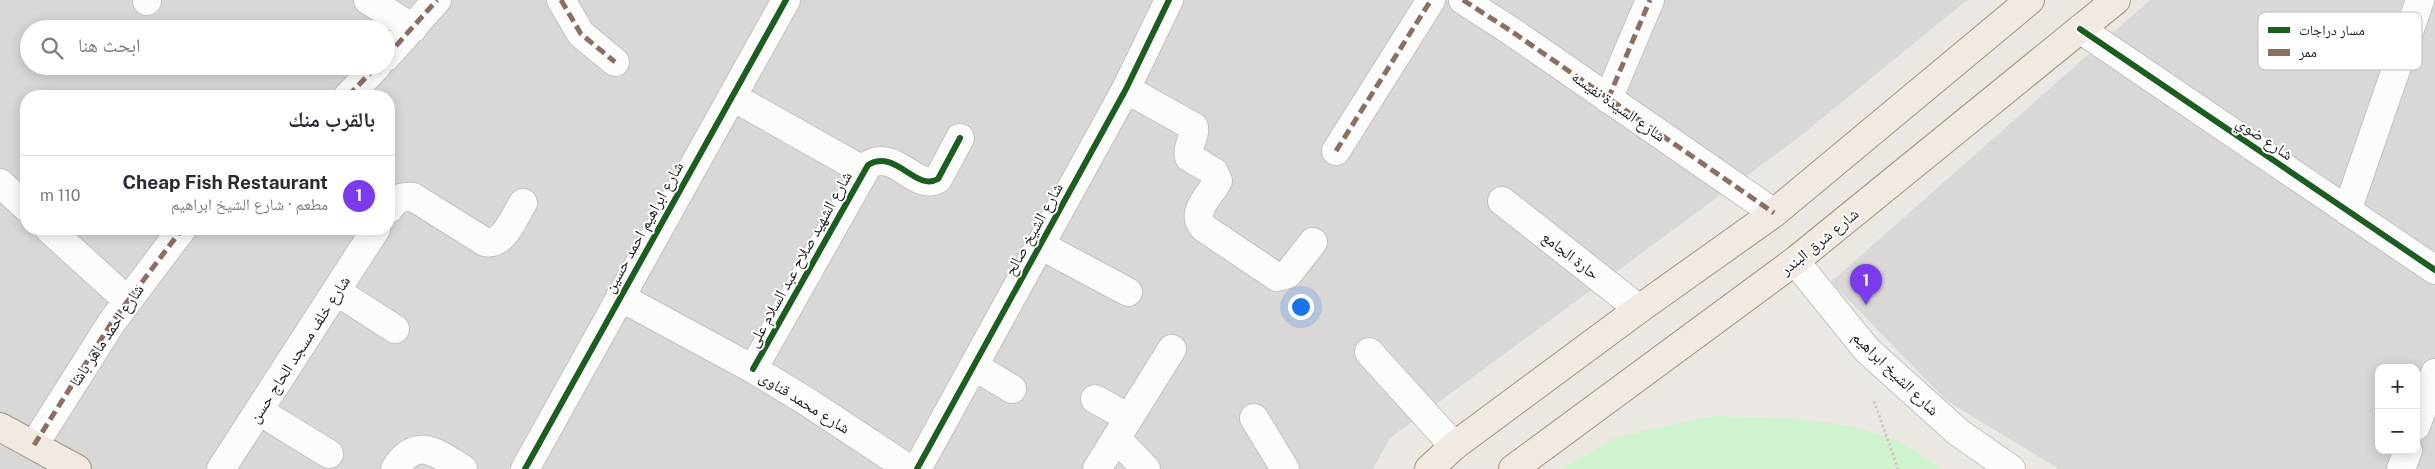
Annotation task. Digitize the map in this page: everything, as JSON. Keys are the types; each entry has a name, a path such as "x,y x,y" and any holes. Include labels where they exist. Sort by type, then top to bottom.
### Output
{"main road":[{"path":"1429,469 1454,446 1639,309 1774,213 2030,0"},
{"name":"شارع شرق البندر","path":"1513,469 1795,261 2116,0"},
{"path":"0,427 77,469"}],"street":[{"path":"368,0 413,28"},
{"path":"395,47 437,0"},
{"path":"561,0 581,34 615,62"},
{"name":"شارع الشيخ صالح","path":"917,469 1126,90 1168,0"},
{"path":"1336,151 1431,0"},
{"path":"1608,99 1650,0"},
{"path":"2416,12 2420,0"},
{"name":"شارع ابراهيم احمد حسين","path":"525,469 784,1"},
{"name":"شارع السيدة نفيسه","path":"1474,3 1608,99 1774,213"},
{"name":"شارع ضوي","path":"2080,29 2435,270"},
{"path":"2347,211 2396,70"},
{"path":"354,90 368,75"},
{"path":"1126,90 1194,127 1194,136 1188,152 1189,156 1214,172 1218,181 1198,214 1199,222 1204,228 1277,277 1288,274 1313,242"},
{"path":"733,96 864,171"},
{"name":"شارع الشهيد صلاح عبد السلام على","path":"753,369 864,171 875,161 883,160 924,181 933,182 938,180 960,138"},
{"path":"0,183 20,202"},
{"path":"395,201 404,196 413,196 490,243 500,239 523,203"},
{"name":"حارة الجامع","path":"1502,201 1639,309"},
{"path":"57,235 127,300"},
{"name":"شارع احمد ماهر باشا","path":"34,445 127,300 177,235"},
{"name":"شارع خلف مسجد الحاج حسن","path":"221,469 372,235"},
{"path":"1040,245 1128,292"},
{"name":"شارع الشيخ ابراهيم","path":"1795,261 1867,350 1958,432 2011,469"},
{"path":"336,291 396,329"},
{"name":"شارع محمد قناوى","path":"620,297 753,369 806,401 909,469"},
{"path":"1097,469 1172,349"},
{"path":"1369,352 1454,446"},
{"path":"974,366 1012,389"},
{"path":"2420,415 2435,373"},
{"path":"1095,399 1123,428 1146,469"},
{"path":"259,411 328,454"},
{"path":"1254,418 1285,469"},
{"path":"395,469 401,459 411,451 423,449 434,452 463,469"},
{"path":"2401,469 2407,454"}],"path":[{"path":"1867,350 1874,401 1898,469"}],"shaded area":[{"path":"0,0 1967,0 1798,138 1390,438 1373,469 0,469"},
{"path":"2150,0 2435,0 2435,469 2059,469 1947,401 1831,282"}],"green space":[{"path":"1714,416 1808,420 1855,428 1900,442 1942,469 1561,469 1617,437"}],"marked path":[{"path":"395,47 437,0"},
{"path":"561,0 581,34 615,62"},
{"path":"1336,151 1431,0"},
{"path":"1463,0 1511,31 1774,213"},
{"path":"1608,99 1650,0"},
{"path":"354,90 368,75"},
{"path":"34,445 112,322 177,235"}],"cycle path":[{"path":"525,469 786,0"},
{"path":"917,469 1126,89 1169,0"},
{"path":"2080,29 2435,270"},
{"path":"753,369 868,165 878,161 888,162 921,180 930,181 938,179 960,138"}],"place":[{"name":"Cheap Fish Restaurant","path":"1866,305"}]}
